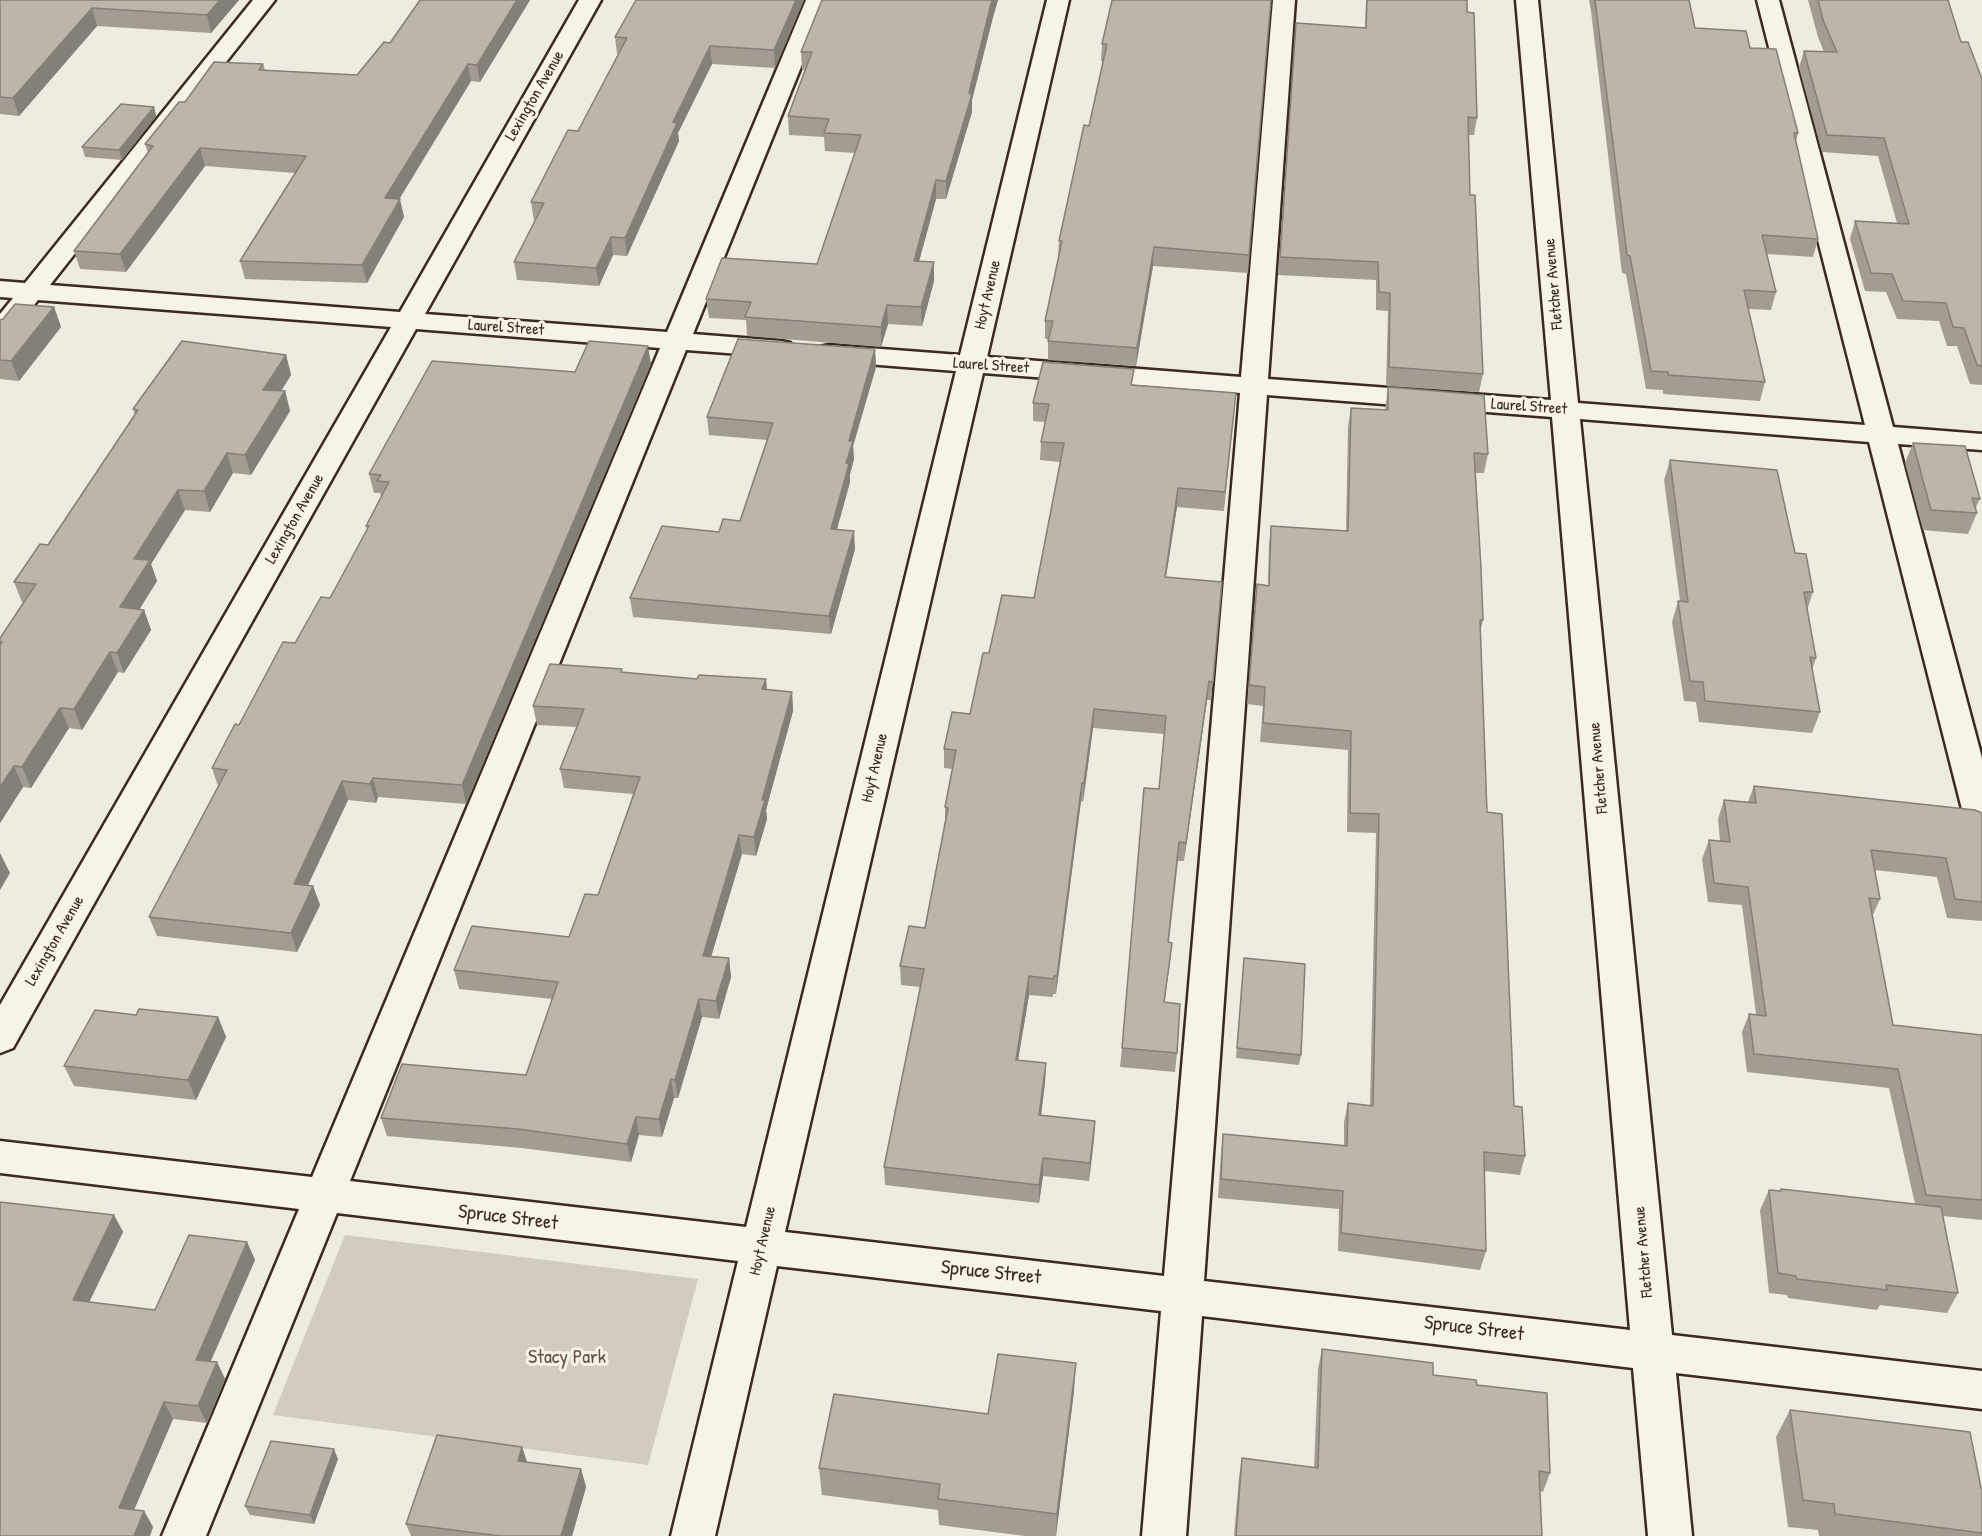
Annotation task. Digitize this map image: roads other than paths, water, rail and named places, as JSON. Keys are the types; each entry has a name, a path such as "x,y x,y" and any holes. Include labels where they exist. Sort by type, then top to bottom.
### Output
{"street":[{"path":"0,331 264,0"},
{"name":"Lexington Avenue","path":"0,1038 590,0"},
{"path":"184,1536 817,0"},
{"name":"Hoyt Avenue","path":"693,1536 1058,0"},
{"path":"1164,1536 1284,0"},
{"name":"Fletcher Avenue","path":"1527,0 1670,1536"},
{"path":"1768,0 1982,821"},
{"name":"Laurel Street","path":"0,289 1982,442"},
{"name":"Spruce Street","path":"0,1156 1982,1390"}],"park label":[{"name":"Stacy Park","path":"567,1358"}]}
